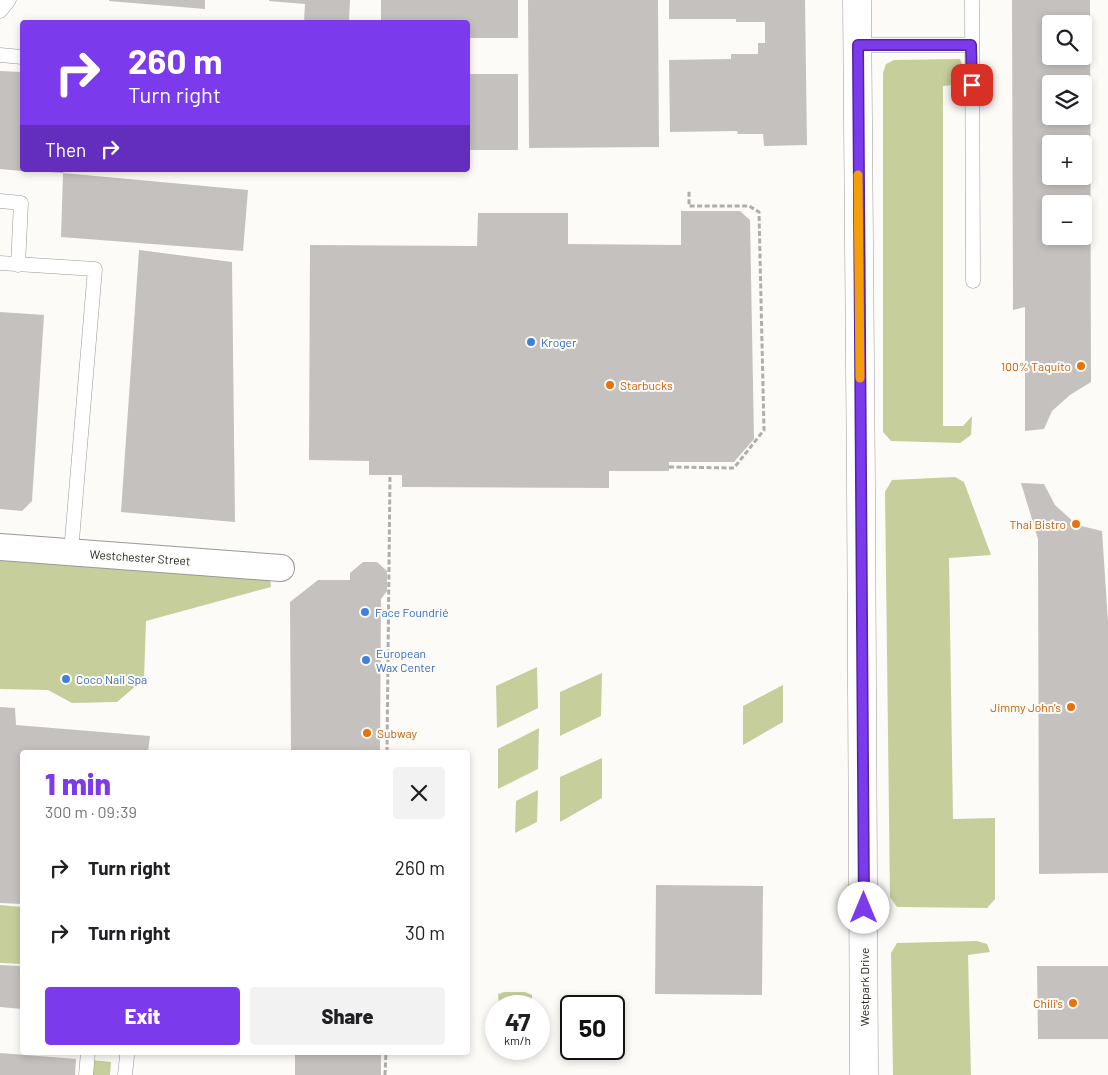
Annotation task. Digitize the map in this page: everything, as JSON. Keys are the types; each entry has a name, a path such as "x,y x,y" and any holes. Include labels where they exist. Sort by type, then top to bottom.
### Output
{"main road":[{"name":"Westpark Drive","path":"857,0 864,1075"}],"street":[{"name":"Westchester Street","path":"0,547 281,568"}],"lane":[{"path":"0,11 9,0"},
{"path":"972,0 973,281"},
{"path":"858,45 971,45"},
{"path":"0,55 20,57"},
{"path":"0,201 21,203 18,265"},
{"path":"0,264 95,269 71,552"},
{"path":"86,1075 88,1055"},
{"path":"125,1075 127,1056"}],"path":[{"path":"669,467 734,468 764,430 759,212 749,206 690,206 689,192"},
{"path":"387,750 390,475"},
{"path":"385,1075 386,1055"}],"green space":[{"path":"960,59 966,75 964,84 943,86 943,426 963,426 972,416 971,435 960,443 891,441 883,432 883,73 886,64 894,60"},
{"path":"955,477 964,482 991,555 949,558 953,819 995,818 995,899 987,908 897,907 890,897 885,492 892,480"},
{"path":"0,559 270,576 271,587 146,621 144,679 117,702 72,703 48,690 0,689"},
{"path":"537,667 538,708 497,728 496,686"},
{"path":"602,673 601,716 560,736 560,692"},
{"path":"783,685 783,722 743,745 743,706"},
{"path":"539,728 538,769 498,789 498,749"},
{"path":"602,758 602,798 560,822 560,777"},
{"path":"538,790 537,822 515,833 516,801"},
{"path":"0,905 20,907 20,964 0,963"},
{"path":"977,941 987,944 990,952 968,955 971,1075 893,1075 891,953 897,943"},
{"path":"504,992 525,992 532,995 498,995"},
{"path":"82,1059 111,1062 110,1075 80,1075"}],"building":[{"path":"205,0 205,9 109,1"},
{"path":"350,0 349,20 304,20 305,4 269,1"},
{"path":"381,0 518,0 518,38 470,38 470,20 381,20"},
{"path":"528,0 658,0 659,147 529,148"},
{"path":"669,0 805,0 807,145 764,146 763,134 738,134 737,131 670,132 669,60 731,59 731,54 758,54 758,43 765,43 765,22 736,22 736,19 669,19"},
{"path":"1012,0 1090,0 1090,15 1042,15 1042,65 1090,65 1090,75 1042,75 1042,125 1090,125 1090,135 1042,135 1042,185 1090,185 1091,195 1042,195 1042,245 1091,245 1091,382 1070,395 1052,411 1044,429 1025,431 1025,307 1013,310"},
{"path":"0,71 20,72 20,171 0,169"},
{"path":"470,74 518,74 518,150 470,150"},
{"path":"63,173 248,190 243,251 61,237"},
{"name":"Kroger","path":"681,211 740,211 750,220 754,439 734,462 669,462 669,471 609,471 609,488 402,487 402,475 369,475 369,461 309,460 310,245 477,246 478,213 568,213 568,244 681,245"},
{"path":"139,250 232,262 235,522 121,512"},
{"path":"0,312 44,315 32,501 22,511 0,509"},
{"path":"1021,483 1044,484 1055,505 1077,525 1102,531 1108,622 1108,873 1039,874 1038,539"},
{"path":"363,562 377,562 387,571 387,591 381,599 380,750 291,750 290,602 318,580 350,580 350,573"},
{"path":"0,707 15,708 16,725 150,736 148,750 20,750 20,904 0,903"},
{"path":"656,885 763,886 762,995 655,994"},
{"path":"0,965 20,966 20,1009 0,1007"},
{"name":"Chili's","path":"1037,966 1108,966 1108,1039 1038,1039"},
{"path":"0,1053 76,1059 75,1075 0,1075"},
{"path":"295,1055 381,1055 381,1075 295,1075"}],"slow traffic":[{"path":"858,175 860,378"}],"place":[{"name":"Kroger","path":"531,342"},
{"name":"100% Taquito","path":"1081,366"},
{"name":"Starbucks","path":"610,385"},
{"name":"Thai Bistro","path":"1076,524"},
{"name":"Face Foundrié","path":"365,612"},
{"name":"European Wax Center","path":"366,660"},
{"name":"Coco Nail Spa","path":"66,679"},
{"name":"Jimmy John's","path":"1071,707"},
{"name":"Subway","path":"367,733"},
{"name":"Chili's","path":"1073,1003"}],"route":[{"path":"864,908 858,45 971,45 972,85"}]}
